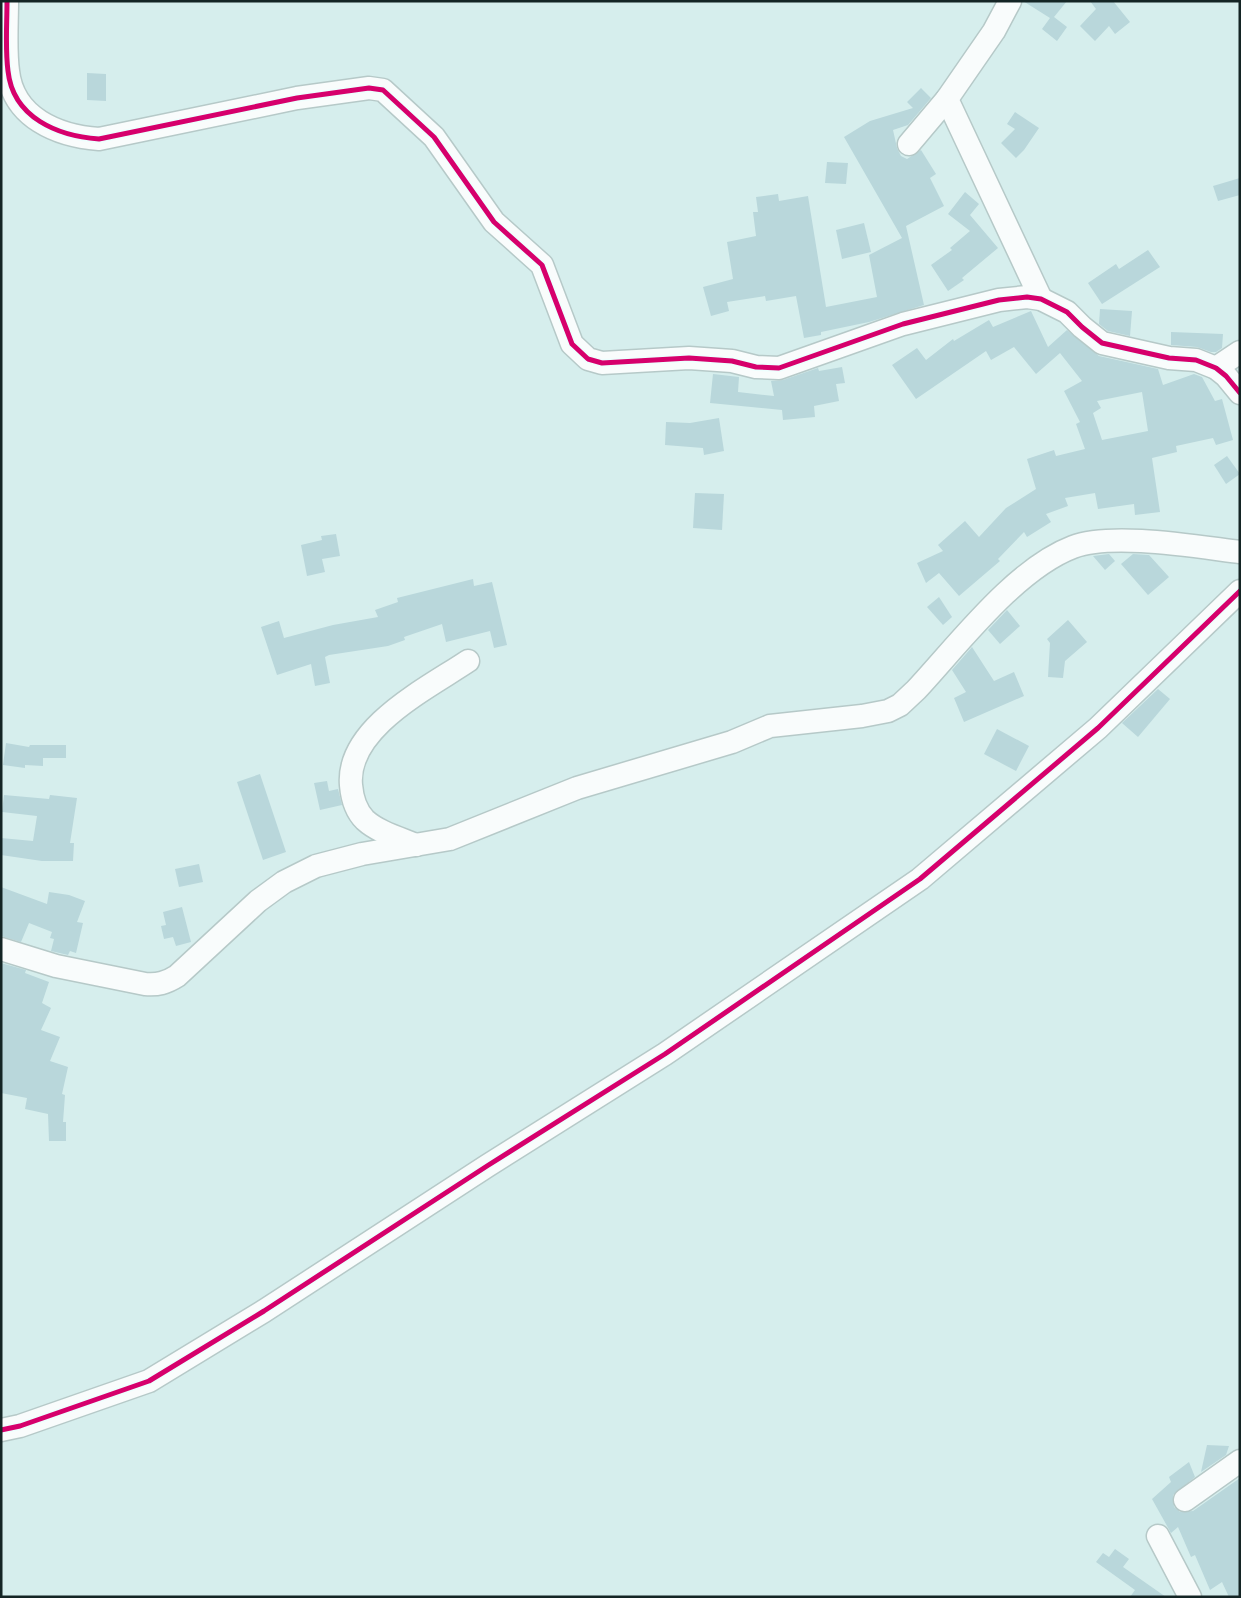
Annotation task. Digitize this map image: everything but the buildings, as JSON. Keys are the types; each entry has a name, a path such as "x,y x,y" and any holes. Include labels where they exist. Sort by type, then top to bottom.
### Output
{"street":[{"path":"7,1 8,73 15,98 30,115 47,126 75,137 99,139 297,98 369,88 383,90 434,137 494,222 542,265 572,344 588,359 602,363 689,358 732,361 756,368 779,368 903,324 999,300 1027,296 1041,299 1067,312 1102,343 1168,358 1196,360 1216,368 1226,376 1240,393"},
{"path":"909,144 947,99 994,31 1010,1"},
{"path":"947,99 1041,299"},
{"path":"1216,368 1240,352"},
{"path":"1,949 56,966 145,984 156,985 166,982 177,976 258,901 284,882 316,866 362,854 450,839 577,788 732,742 757,730 787,724 862,716 888,711 900,705 916,690 1022,578 1073,547 1100,542 1165,543 1240,552"},
{"path":"1,1430 20,1426 149,1381 264,1310 665,1054 920,879 1098,728 1240,591"},
{"path":"416,845 376,828 364,819 356,806 351,792 353,762 362,742 383,720 468,661"},
{"path":"1185,1500 1235,1464"},
{"path":"1158,1536 1190,1597"}],"cycle path":[{"path":"7,1 7,54 8,71 12,87 19,101 28,112 40,122 68,134 99,139 297,98 369,88 383,90 434,137 494,222 542,265 572,344 588,359 602,363 689,358 732,361 756,367 779,368 903,324 999,300 1027,297 1041,299 1067,312 1102,343 1169,358 1196,360 1216,368 1226,376 1240,393"},
{"path":"1,1430 20,1426 149,1381 264,1311 487,1166 665,1054 920,879 1098,728 1240,591"}]}
